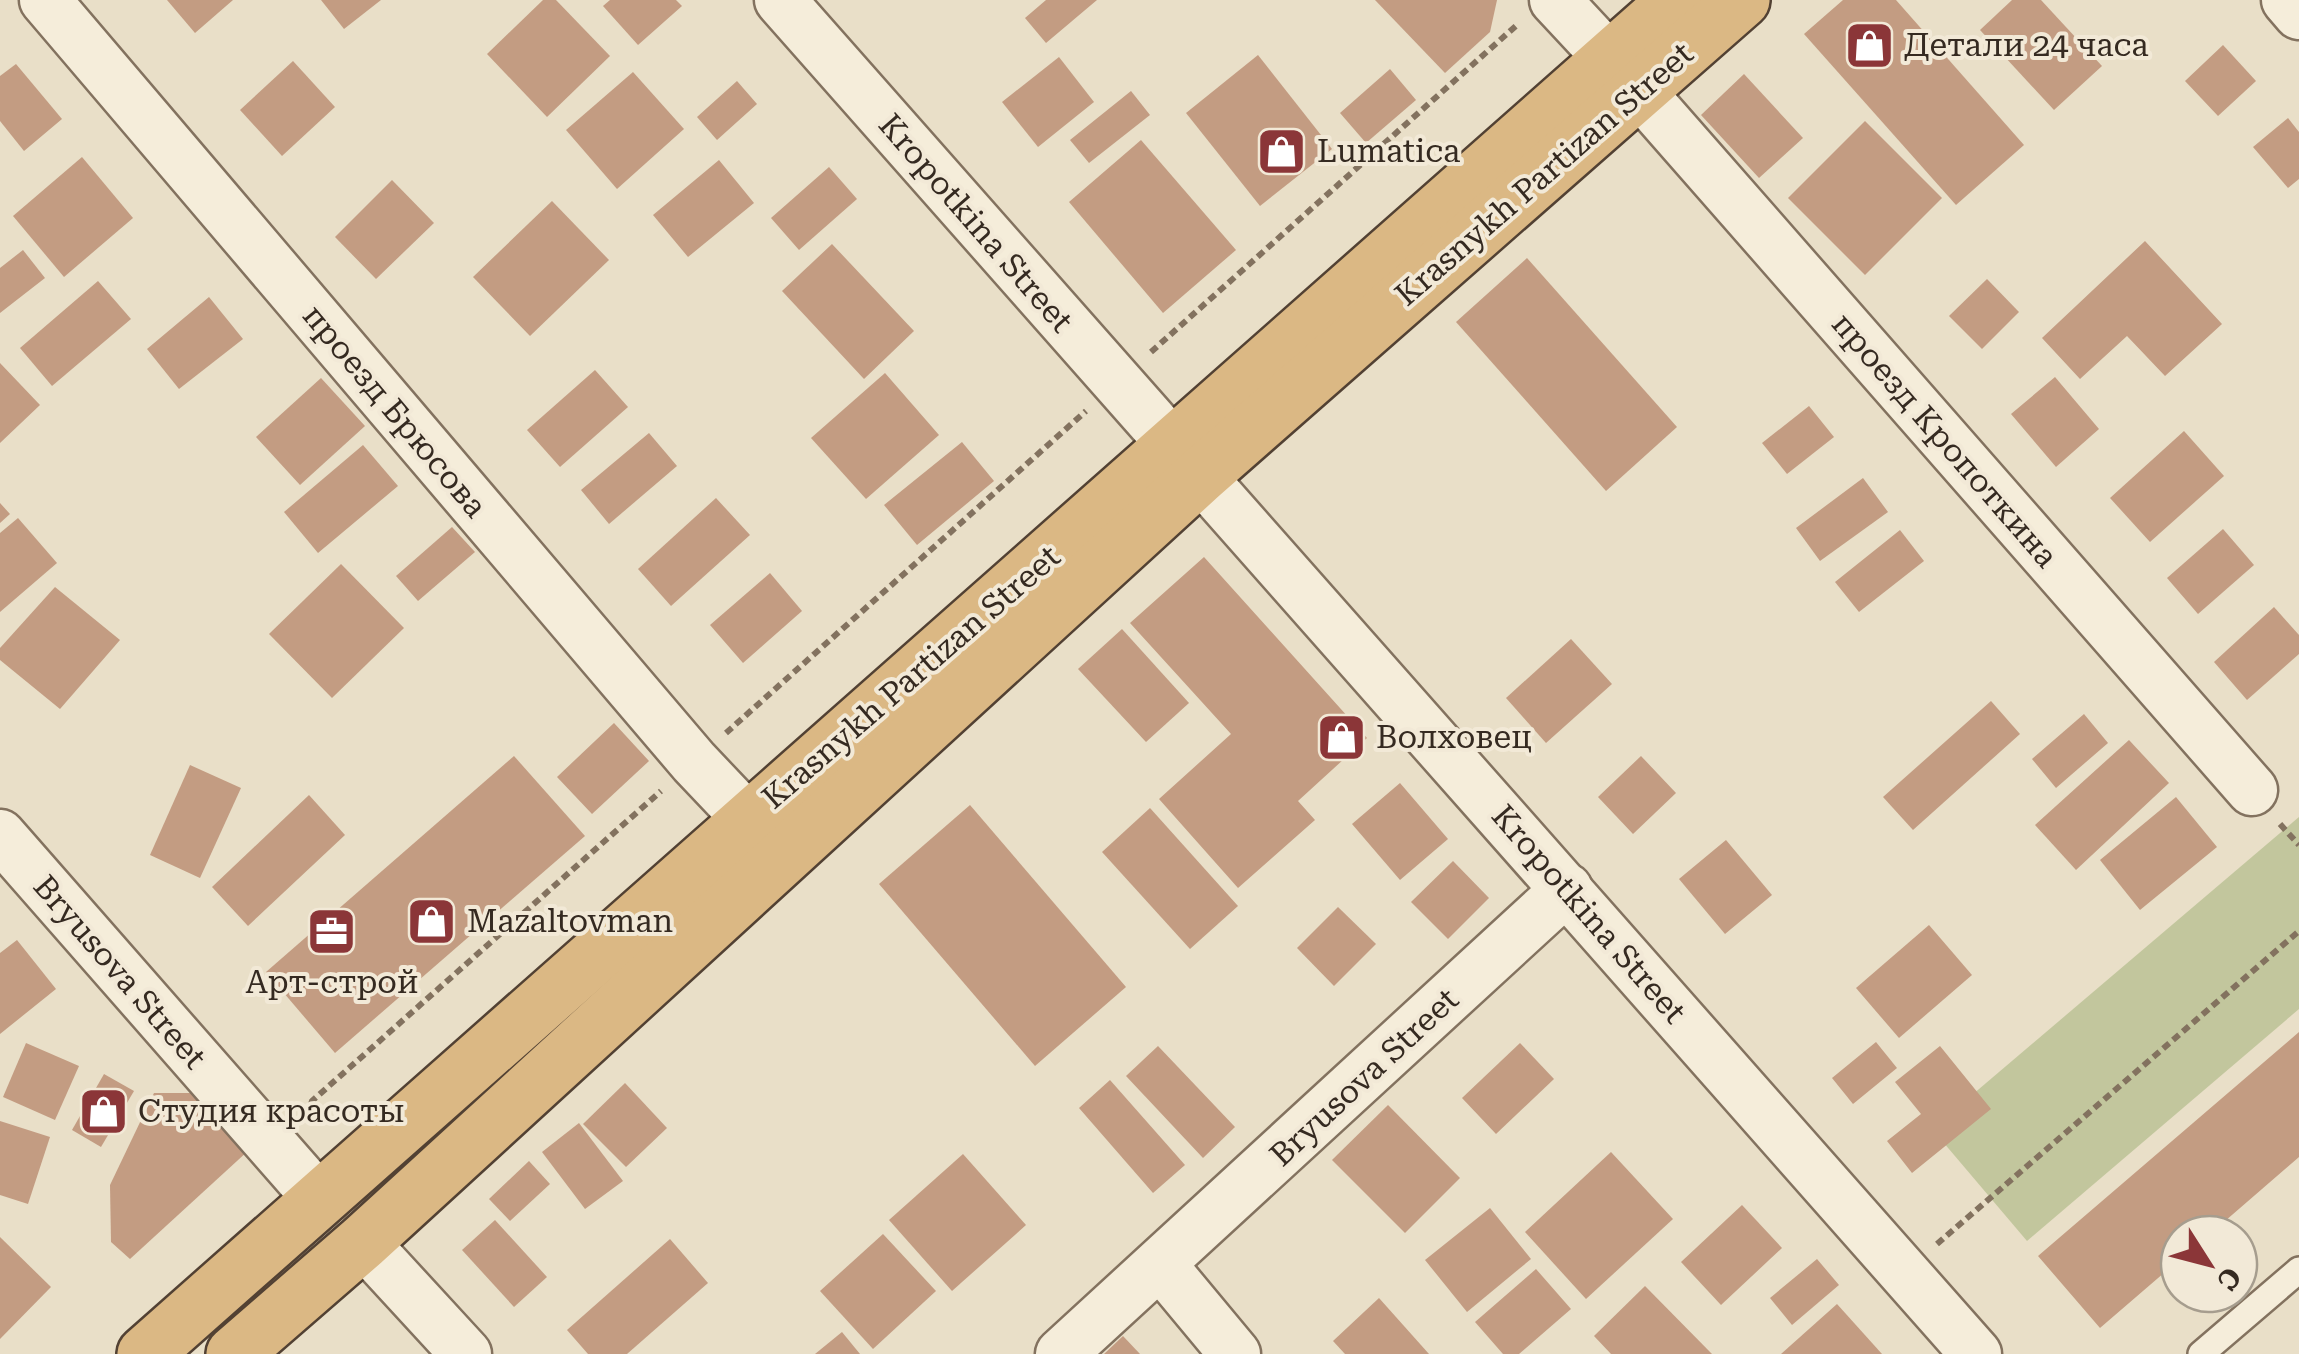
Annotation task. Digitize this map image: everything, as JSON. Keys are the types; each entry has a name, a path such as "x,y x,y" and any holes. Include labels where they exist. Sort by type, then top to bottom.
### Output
{"highway":[{"name":"Krasnykh Partizan Street","path":"1624,75 1676,0"},
{"name":"Krasnykh Partizan Street","path":"145,1354 305,1184 1186,460 1624,75 1742,0"},
{"name":"Krasnykh Partizan Street","path":"234,1354 363,1242 1186,460"}],"street":[{"name":"проезд Брюсова","path":"44,0 694,762 749,820"},
{"name":"Kropotkina Street","path":"780,0 1976,1354"},
{"path":"2287,0 2299,14"},
{"name":"проезд Кропоткина","path":"1542,7 1624,75 2252,790"},
{"name":"Bryusova Street","path":"0,834 305,1184"},
{"name":"Bryusova Street","path":"1061,1354 1567,889"},
{"path":"363,1242 466,1354"},
{"path":"1161,1265 1235,1354"}],"lane":[{"path":"2200,1354 2299,1270"}],"path":[{"path":"305,1184 312,1101 1542,7"},
{"path":"1904,1273 2299,930"}],"green space":[{"path":"2299,817 2299,1009 2027,1241 1932,1129"}],"building":[{"path":"167,0 233,0 195,33"},
{"path":"321,0 381,0 344,29"},
{"path":"543,0 556,0 610,56 547,117 487,54"},
{"path":"610,0 676,0 682,6 638,45 603,6"},
{"path":"1046,0 1097,0 1046,43 1025,18"},
{"path":"1375,0 1497,0 1490,32 1445,73"},
{"path":"1843,0 1896,0 2024,145 1956,205 1804,34"},
{"path":"2012,0 2041,0 2102,66 2054,110 1980,30"},
{"path":"2223,45 2256,81 2218,116 2185,81"},
{"path":"1258,55 1332,149 1260,206 1186,113"},
{"path":"1059,57 1094,102 1038,147 1002,102"},
{"path":"293,61 335,107 282,156 240,110"},
{"path":"16,64 62,119 24,151 0,121 0,76"},
{"path":"1390,69 1416,100 1366,143 1340,113"},
{"path":"633,72 684,129 617,189 566,130"},
{"path":"1744,74 1803,138 1759,178 1701,115"},
{"path":"737,81 757,104 717,140 697,117"},
{"path":"1131,91 1150,115 1089,163 1070,140"},
{"path":"2288,118 2299,132 2299,179 2288,188 2253,147"},
{"path":"1865,121 1942,198 1865,275 1788,198"},
{"path":"1141,140 1236,250 1163,313 1069,202"},
{"path":"82,157 133,218 64,277 13,216"},
{"path":"719,160 754,203 688,257 653,215"},
{"path":"829,167 857,199 799,250 771,218"},
{"path":"392,180 434,223 376,279 335,237"},
{"path":"552,201 609,260 530,336 473,277"},
{"path":"2145,241 2222,324 2165,376 2127,336 2080,379 2042,338"},
{"path":"832,244 914,331 864,379 782,291"},
{"path":"23,250 45,278 0,313 0,268"},
{"path":"1527,258 1677,427 1606,491 1456,322"},
{"path":"1987,279 2019,312 1982,349 1949,316"},
{"path":"98,281 131,319 52,386 20,348"},
{"path":"209,297 243,339 179,389 147,349"},
{"path":"0,363 40,405 0,443"},
{"path":"595,370 628,407 560,467 527,430"},
{"path":"885,373 939,435 866,499 811,438"},
{"path":"2055,377 2099,429 2056,467 2011,414"},
{"path":"321,378 365,426 300,485 256,437"},
{"path":"1809,406 1834,437 1787,474 1762,443"},
{"path":"2184,431 2224,476 2150,542 2110,498"},
{"path":"649,433 677,466 609,524 581,490"},
{"path":"962,442 994,481 917,545 884,505"},
{"path":"363,445 398,486 318,553 284,512"},
{"path":"1863,478 1888,512 1820,561 1796,528"},
{"path":"716,498 750,535 671,606 638,569"},
{"path":"0,503 10,514 0,523"},
{"path":"18,518 57,563 0,612 0,533"},
{"path":"452,527 475,552 418,601 396,576"},
{"path":"2223,529 2254,565 2198,614 2167,578"},
{"path":"1900,530 1924,561 1859,612 1835,582"},
{"path":"1204,557 1367,738 1298,801 1315,820 1238,888 1159,799 1231,734 1130,623"},
{"path":"341,564 404,628 332,698 269,634"},
{"path":"770,573 802,611 743,663 710,625"},
{"path":"55,587 120,640 60,709 0,660 0,648"},
{"path":"2274,607 2299,635 2299,654 2247,700 2214,662"},
{"path":"1122,629 1189,703 1146,742 1078,669"},
{"path":"1571,639 1612,684 1546,743 1506,698"},
{"path":"1991,701 2020,734 1913,830 1883,797"},
{"path":"2084,714 2108,743 2056,788 2032,759"},
{"path":"614,723 649,761 592,814 557,777"},
{"path":"2129,740 2169,783 2076,870 2035,825"},
{"path":"514,756 585,836 335,1053 266,972"},
{"path":"1641,756 1676,793 1633,834 1598,797"},
{"path":"190,765 241,788 200,878 150,855"},
{"path":"1400,783 1448,839 1400,880 1352,824"},
{"path":"309,795 345,835 248,926 212,887"},
{"path":"2176,797 2217,847 2140,910 2100,860"},
{"path":"970,805 1126,987 1035,1066 879,884"},
{"path":"1150,808 1238,906 1190,949 1102,852"},
{"path":"1726,840 1772,895 1725,934 1679,879"},
{"path":"1453,861 1489,898 1448,939 1411,902"},
{"path":"1338,907 1376,944 1334,986 1297,948"},
{"path":"1929,925 1972,975 1899,1038 1856,988"},
{"path":"17,940 56,989 0,1034 0,953"},
{"path":"2299,1032 2299,1157 2233,1214 2159,1214 2159,1277 2100,1328 2038,1256"},
{"path":"1876,1042 1897,1068 1853,1104 1832,1078"},
{"path":"26,1043 79,1066 55,1120 3,1097"},
{"path":"1520,1043 1554,1079 1496,1134 1462,1098"},
{"path":"1158,1046 1235,1127 1203,1158 1126,1076"},
{"path":"1940,1046 1991,1109 1912,1173 1887,1141 1921,1114 1895,1082"},
{"name":"Студия красоты","path":"104,1074 134,1091 101,1147 72,1130"},
{"path":"1110,1080 1185,1165 1153,1193 1079,1108"},
{"path":"625,1083 667,1128 626,1167 583,1124"},
{"path":"154,1093 196,1093 249,1150 130,1259 111,1242 110,1185"},
{"path":"1388,1105 1460,1178 1405,1233 1332,1160"},
{"path":"0,1121 50,1137 28,1204 0,1195"},
{"path":"579,1123 623,1181 585,1209 542,1152"},
{"path":"1611,1152 1673,1219 1586,1299 1525,1232"},
{"path":"963,1154 1026,1225 952,1291 889,1220"},
{"path":"529,1161 550,1184 510,1221 489,1199"},
{"path":"1742,1205 1782,1248 1721,1305 1681,1262"},
{"path":"1490,1208 1531,1259 1467,1312 1425,1260"},
{"path":"495,1220 547,1277 514,1307 462,1250"},
{"path":"883,1234 936,1291 873,1349 820,1291"},
{"path":"0,1237 51,1287 0,1339"},
{"path":"670,1239 708,1283 627,1354 588,1354 567,1330"},
{"path":"1817,1259 1839,1285 1792,1325 1770,1298"},
{"path":"1536,1269 1571,1309 1519,1354 1503,1354 1475,1322"},
{"path":"1645,1286 1712,1354 1611,1354 1594,1336"},
{"path":"1379,1298 1429,1354 1345,1354 1333,1341"},
{"path":"1837,1304 1882,1354 1781,1354"},
{"path":"842,1332 860,1354 815,1354"},
{"path":"1123,1336 1140,1354 1104,1354"}],"place":[{"name":"Детали 24 часа","path":"1869,45"},
{"name":"Lumatica","path":"1282,151"},
{"name":"Волховец","path":"1341,737"},
{"name":"Mazaltovman","path":"432,921"},
{"name":"Арт-строй","path":"332,932"},
{"name":"Студия красоты","path":"103,1111"}]}
